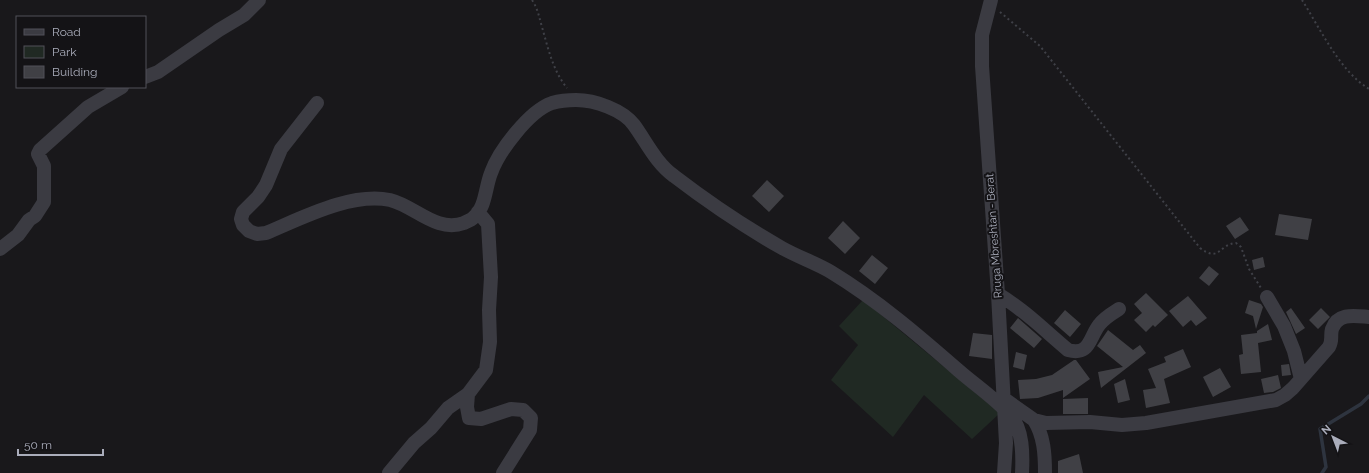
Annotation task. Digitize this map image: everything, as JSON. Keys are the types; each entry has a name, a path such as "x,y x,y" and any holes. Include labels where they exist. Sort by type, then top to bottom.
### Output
{"street":[{"path":"146,77 158,72 219,30 244,15 259,0"},
{"name":"Rruga Mbreshtan - Berat","path":"990,2 982,35 982,66 998,294 1006,442 1004,473"},
{"path":"0,249 24,228 28,220 35,216 44,202 44,166 38,154 40,150 88,107 120,88"},
{"path":"318,103 282,149 266,185 258,197 243,212 240,219 243,226 249,231 257,234 266,233 325,209 369,198 390,200 408,206 431,220 446,226 459,224 472,219 482,208 491,172 500,154 522,126 537,111 553,102 577,100 594,102 616,110 633,123 655,157 671,174 696,193 763,237 830,272 870,298 1003,403 1034,420 1046,423 1090,422 1122,425 1146,423 1276,400 1285,396 1329,347 1332,342 1332,329 1337,322 1343,317 1369,317"},
{"path":"389,473 414,443 431,428 448,408 468,394 486,370 490,342 488,323 491,277 488,224 478,212"},
{"path":"998,294 1015,304 1068,350 1076,352 1089,344 1098,326 1106,317 1118,309"},
{"path":"1267,297 1284,326 1294,350 1301,379"},
{"path":"468,394 466,407 469,418 481,419 512,409 523,410 531,418 530,430 503,473"},
{"path":"1003,403 1017,425 1020,438 1022,473"},
{"path":"1034,420 1040,430 1043,443 1045,473"}],"path":[{"path":"532,0 538,9 549,52 560,78 577,100"},
{"path":"1302,0 1340,62 1357,82 1369,89"},
{"path":"990,2 1040,46 1200,248 1212,255 1219,252 1230,243 1236,243 1241,247 1250,269 1267,297"}],"green space":[{"path":"863,300 1000,413 972,439 924,395 893,437 831,380 858,345 839,326"}],"building":[{"path":"767,180 784,196 769,212 752,196"},
{"path":"1279,214 1312,219 1308,240 1275,235"},
{"path":"1240,217 1249,230 1235,239 1226,226"},
{"path":"843,221 860,238 845,254 828,238"},
{"path":"872,255 888,268 875,284 859,271"},
{"path":"1263,257 1265,267 1254,270 1252,260"},
{"path":"1209,266 1219,274 1209,286 1199,278"},
{"path":"1146,293 1168,315 1155,327 1153,325 1146,332 1134,320 1142,313 1134,304"},
{"path":"1188,296 1207,318 1196,326 1191,320 1183,327 1169,311"},
{"path":"1249,300 1261,304 1263,307 1256,329 1253,316 1245,313"},
{"path":"1291,308 1305,328 1296,334 1286,312"},
{"path":"1321,308 1330,317 1318,329 1309,320"},
{"path":"1065,310 1081,324 1070,337 1054,323"},
{"path":"1018,318 1042,339 1034,348 1010,328"},
{"path":"1268,324 1272,340 1258,343 1261,372 1241,374 1239,355 1243,354 1241,335 1257,333 1257,331"},
{"path":"1108,330 1133,350 1140,345 1146,353 1101,388 1098,372 1123,367 1097,346"},
{"path":"973,333 992,335 992,359 969,356"},
{"path":"1183,349 1191,367 1164,379 1170,403 1146,408 1143,390 1156,388 1148,369 1166,362 1164,357"},
{"path":"1016,352 1027,355 1024,370 1013,367"},
{"path":"1076,360 1090,379 1063,398 1063,390 1038,398 1020,399 1018,380 1036,379 1052,375"},
{"path":"1289,364 1291,375 1282,376 1281,365"},
{"path":"1220,368 1231,387 1213,397 1203,377"},
{"path":"1278,375 1281,388 1273,392 1264,393 1261,379"},
{"path":"1125,379 1130,400 1118,403 1114,384"},
{"path":"1088,398 1088,414 1063,414 1063,399"},
{"path":"1079,454 1083,473 1058,473 1058,461"}],"waterway":[{"path":"1322,473 1326,467 1320,429 1361,404 1369,396"}]}
